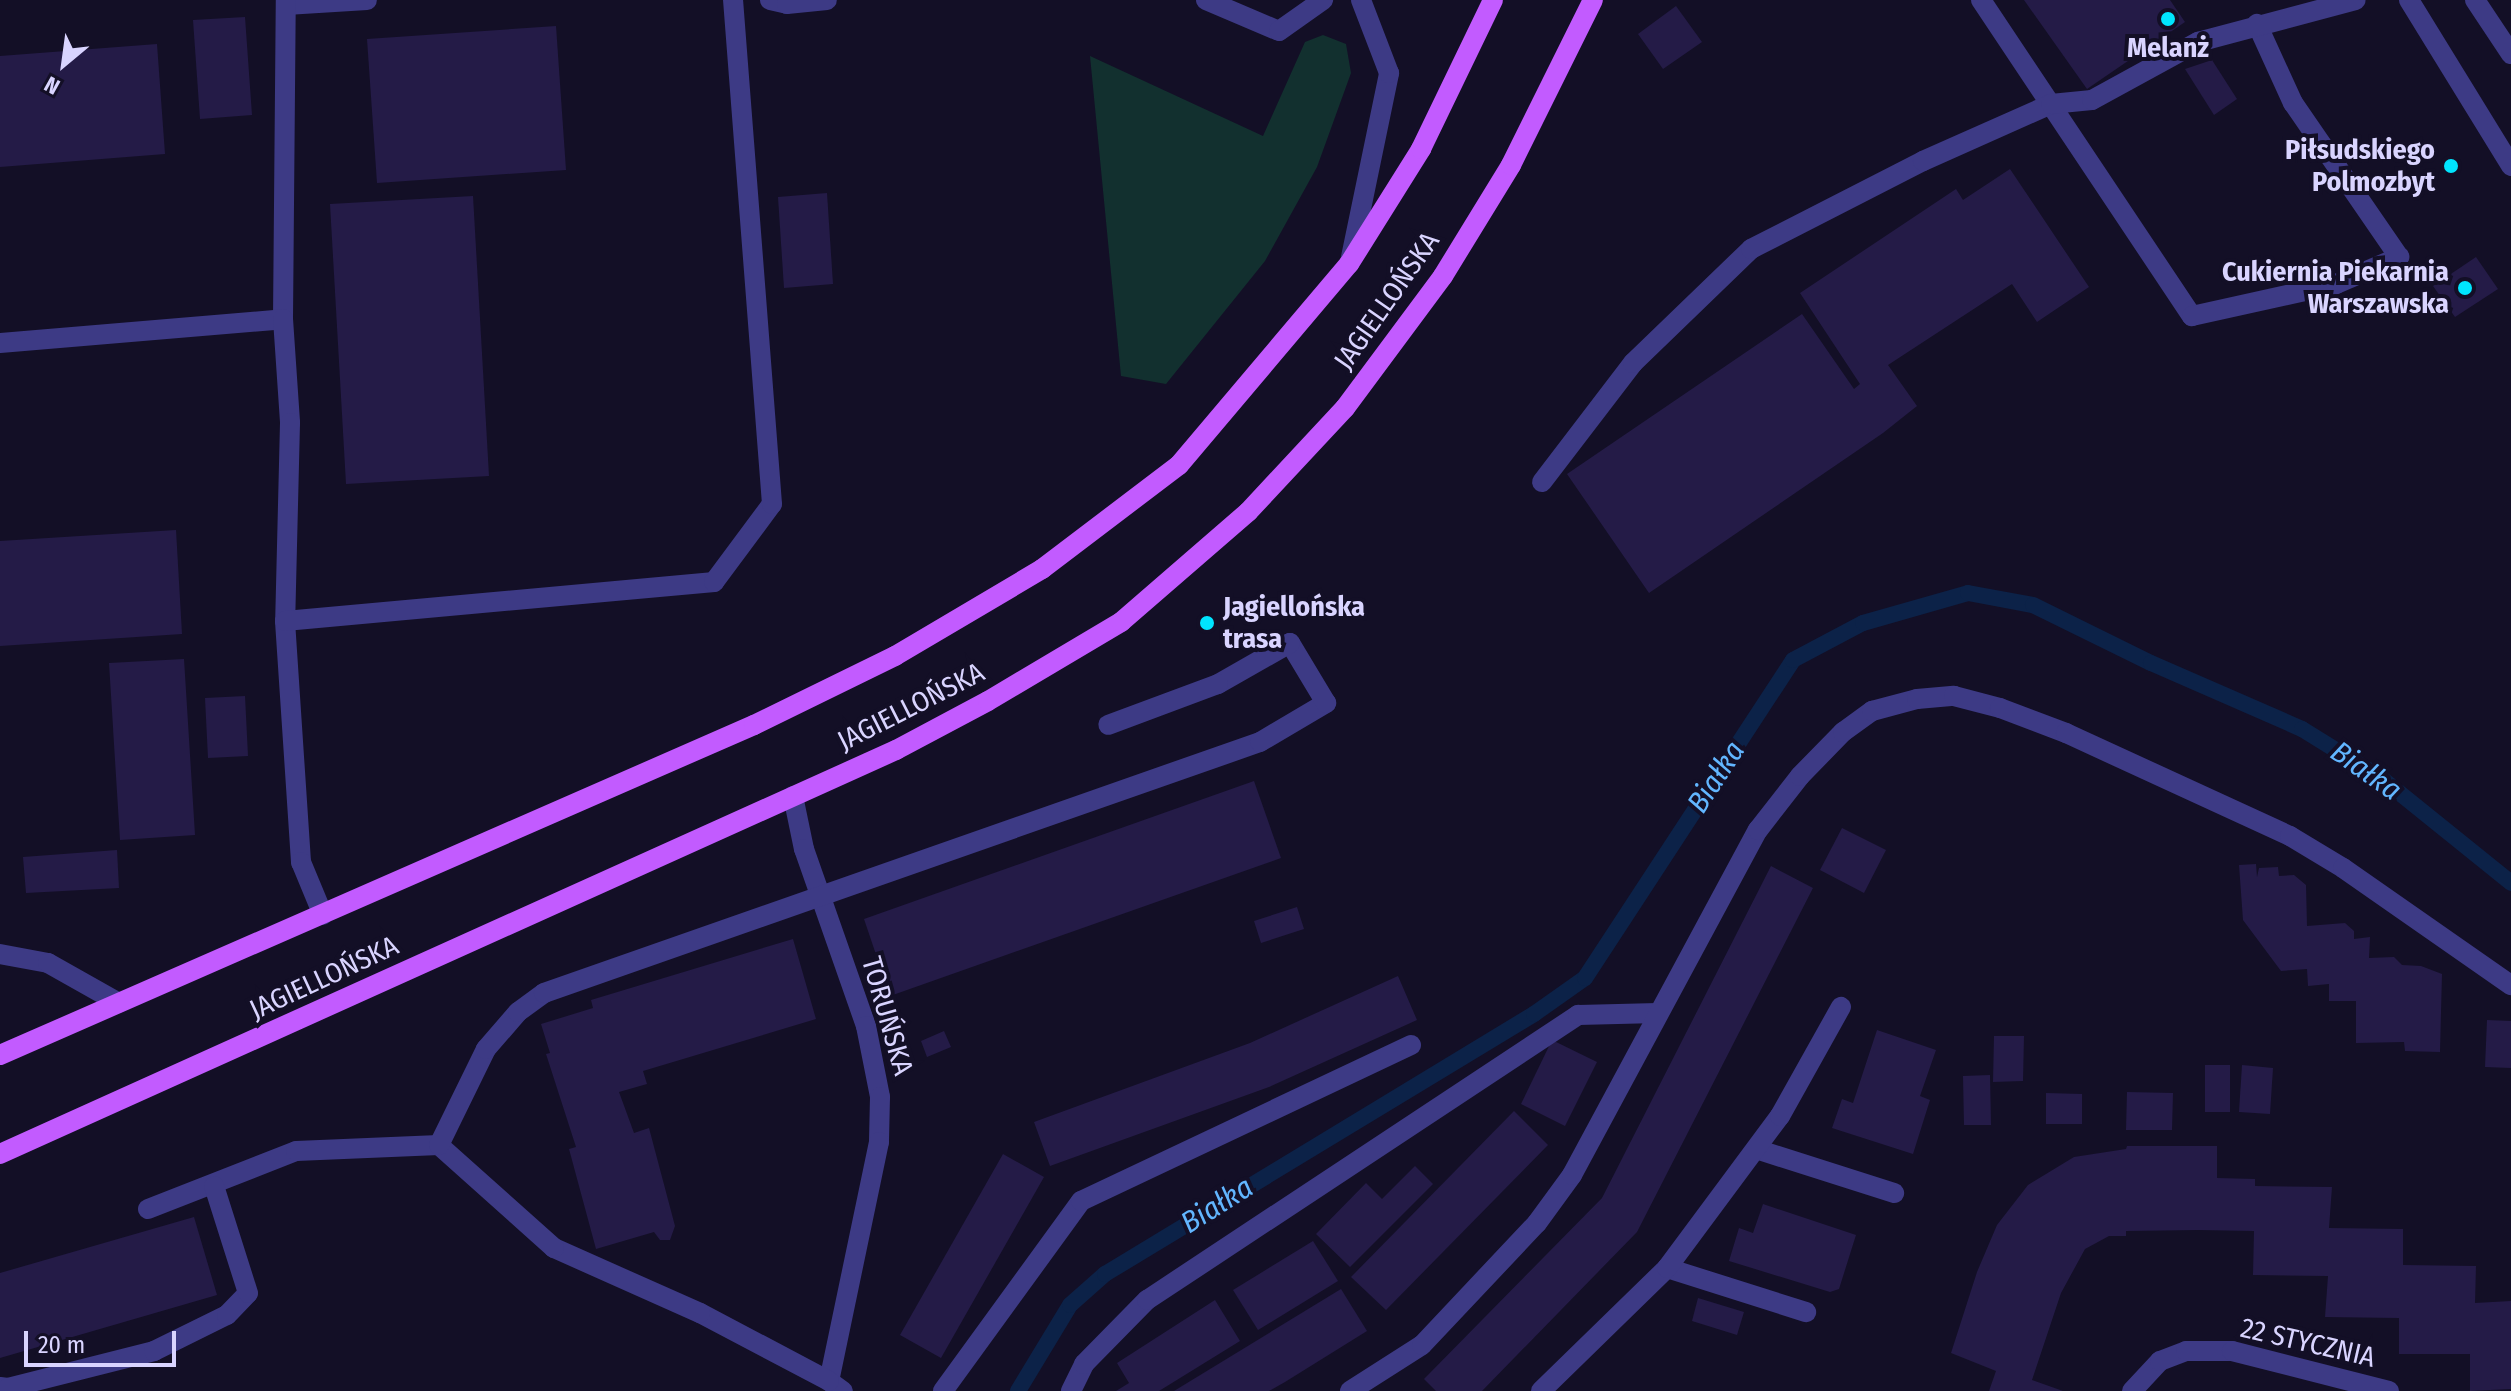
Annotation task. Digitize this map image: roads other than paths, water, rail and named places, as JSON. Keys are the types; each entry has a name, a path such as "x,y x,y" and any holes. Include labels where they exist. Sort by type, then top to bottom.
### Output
{"main road":[{"name":"JAGIELLOŃSKA","path":"0,1055 754,725 895,656 1042,569 1179,465 1349,264 1421,149 1493,0"},
{"name":"JAGIELLOŃSKA","path":"0,1154 896,750 975,708 1121,622 1248,512 1345,408 1443,276 1511,165 1593,0"}],"street":[{"path":"323,915 301,862 285,621 290,423 283,319 286,2 367,0"},
{"path":"285,621 714,582 772,504 733,0"},
{"path":"770,0 787,4 827,0"},
{"path":"1206,0 1279,31 1323,0"},
{"path":"1349,264 1389,73 1361,0"},
{"path":"1981,0 2192,316 2336,284 2399,257 2293,103 2257,24"},
{"path":"1542,482 1633,363 1751,249 1923,161 2051,104 2092,100 2198,42 2356,0"},
{"path":"2409,0 2511,166"},
{"path":"2475,0 2511,54"},
{"path":"0,343 283,319"},
{"path":"439,1145 486,1049 518,1012 544,993 1260,742 1326,703 1290,643 1218,684 1108,725"},
{"path":"1350,1391 1422,1345 1537,1223 1572,1175 1758,830 1800,776 1843,732 1872,711 1917,699 1954,696 2000,708 2066,733 2164,780 2230,806 2343,868 2511,985"},
{"name":"TORUŃSKA","path":"793,796 804,849 866,1026 880,1097 879,1142 836,1386"},
{"path":"0,954 48,963 119,1003"},
{"path":"1541,1391 1667,1268 1780,1116 1841,1007"},
{"path":"1071,1391 1084,1364 1147,1300 1578,1015 1658,1013"},
{"path":"943,1391 1081,1201 1411,1045"},
{"path":"148,1209 214,1186 296,1151 439,1145 554,1248 700,1313 836,1386"},
{"path":"1756,1149 1894,1193"},
{"path":"0,1387 8,1388 154,1351 227,1315 248,1293 214,1186"},
{"path":"1667,1268 1806,1312"},
{"name":"22 STYCZNIA","path":"2132,1391 2160,1361 2186,1351 2232,1351 2389,1391"}],"waterway":[{"name":"Białka","path":"1018,1391 1070,1305 1105,1274 1534,1014 1585,978 1793,660 1863,623 1968,593 2033,605 2151,663 2302,729 2381,778 2511,883"}],"place":[{"name":"Melanż","path":"2168,19"},
{"name":"Piłsudskiego Polmozbyt","path":"2451,166"},
{"name":"Cukiernia Piekarnia Warszawska","path":"2465,288"},
{"name":"Jagiellońska trasa","path":"1207,623"}]}
